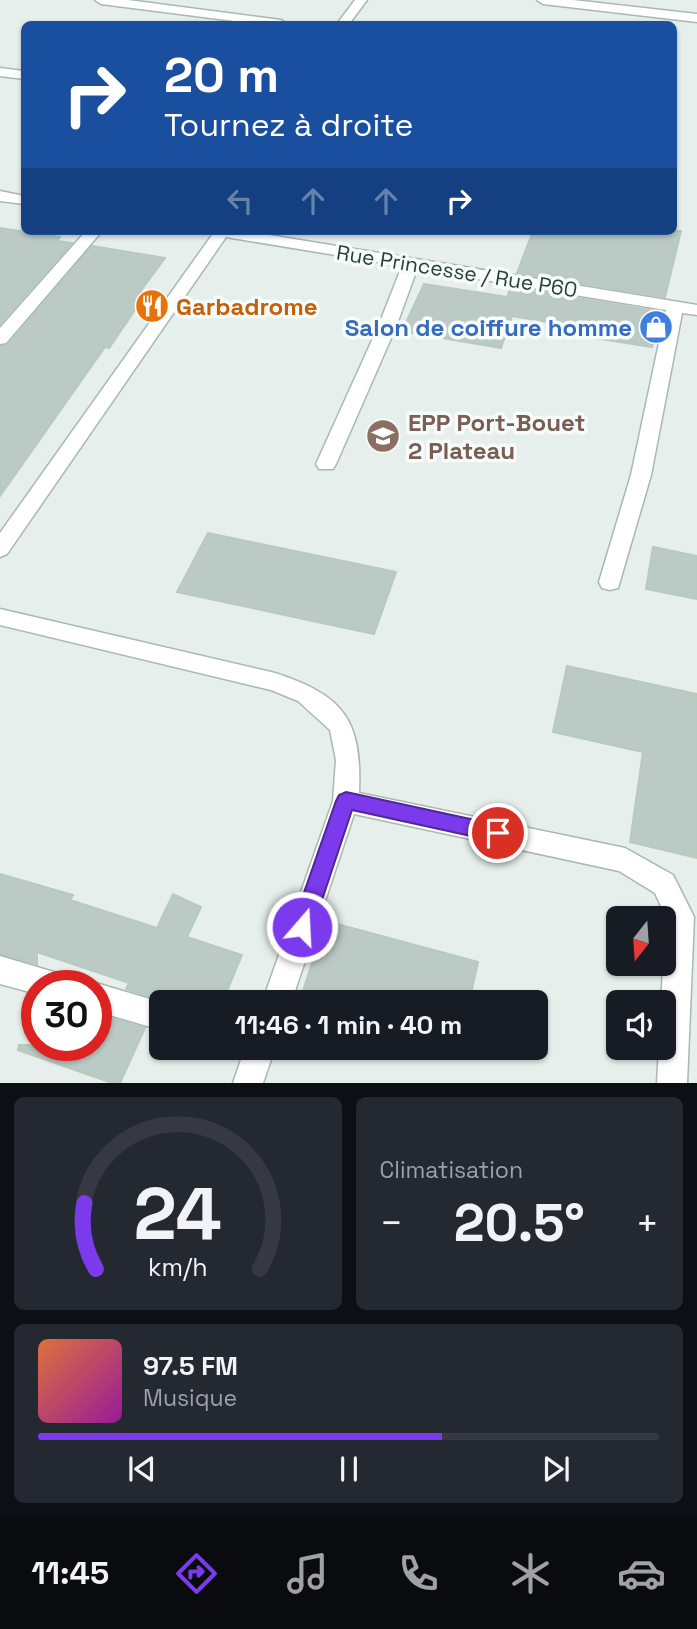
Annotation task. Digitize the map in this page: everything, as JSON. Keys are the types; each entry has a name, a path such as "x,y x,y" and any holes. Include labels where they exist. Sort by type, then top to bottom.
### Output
{"street":[{"path":"101,0 258,21"},
{"path":"345,21 361,0"},
{"path":"543,0 697,18"},
{"path":"0,72 21,75"},
{"path":"0,196 21,200"},
{"path":"0,340 91,235"},
{"path":"0,549 220,235"},
{"name":"Rue Princesse / Rue P60","path":"240,235 697,310"},
{"path":"326,464 387,327 411,263"},
{"path":"610,582 641,475 675,306"},
{"path":"0,617 275,682 306,694 341,724 348,760 346,801 281,990"},
{"path":"346,801 625,860 664,884 680,917 672,1083"},
{"path":"0,970 21,976"},
{"path":"112,1002 149,1012"},
{"path":"248,1083 256,1060"}],"building":[{"path":"0,228 21,231 21,235 60,237 57,241 72,243 0,324"},
{"path":"677,231 681,231 665,297 517,273 531,235 677,235"},
{"path":"92,246 165,258 140,292 146,293 109,348 105,347 0,496 0,346 8,345"},
{"path":"424,284 507,297 511,287 661,312 652,347 588,337 590,329 512,316 501,348 402,331"},
{"path":"208,533 396,572 374,634 177,592"},
{"path":"653,547 697,556 697,599 646,589"},
{"path":"567,666 697,694 697,858 630,842 643,752 553,732"},
{"path":"0,874 73,895 70,900 157,928 173,894 201,907 187,937 242,955 227,990 149,990 149,996 126,989 129,983 112,977 112,970 90,970 37,952 37,964 0,954"},
{"path":"326,921 478,962 472,990 303,990"},
{"path":"112,1018 145,1028 120,1083 112,1083 49,1061 112,1061"}],"place":[{"name":"Garbadrome","path":"152,306"},
{"name":"Salon de coiffure homme","path":"656,327"},
{"name":"EPP Port-Bouet 2 Plateau","path":"383,436"}],"route":[{"path":"302,927 346,801 498,833"}]}
